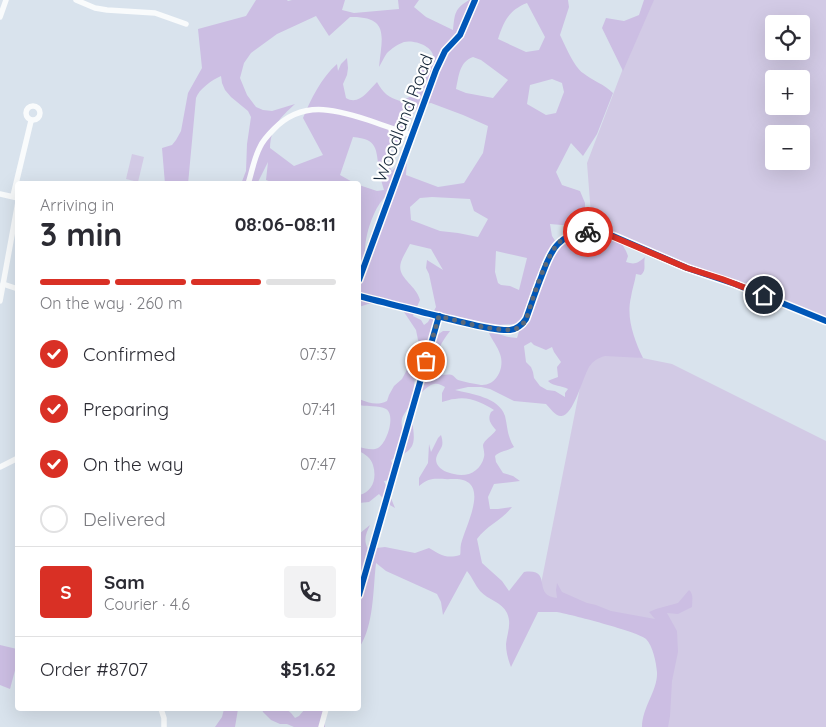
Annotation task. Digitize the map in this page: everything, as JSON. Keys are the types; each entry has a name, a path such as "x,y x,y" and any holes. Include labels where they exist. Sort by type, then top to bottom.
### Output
{"street":[{"path":"0,17 6,0"},
{"path":"76,0 95,8 107,10 155,13 186,24"},
{"name":"Woodland Road","path":"361,275 443,55 460,35 475,0"},
{"path":"249,181 256,155 266,137 282,122 293,115 307,110 330,109 348,113 412,135"},
{"path":"18,181 31,121"},
{"path":"0,194 15,197"},
{"path":"0,301 15,218"},
{"path":"361,296 466,323 510,330 517,328 526,320 547,263 556,245 570,236 595,232 613,236 687,268 735,284 826,321"},
{"path":"3,284 15,288"},
{"path":"361,588 439,316"},
{"path":"0,467 15,460"},
{"path":"162,711 164,727"},
{"path":"321,727 325,711"}],"shaded area":[{"path":"256,0 345,0 342,10 354,13 399,9 398,0 419,0 414,7 426,17 453,30 456,12 460,6 469,0 568,0 569,7 560,35 567,50 580,70 613,93 597,134 583,156 571,143 556,172 562,185 580,191 585,203 585,227 550,224 552,236 558,245 586,234 593,234 615,239 622,244 628,256 626,262 636,263 645,257 643,273 641,275 636,274 630,305 630,321 643,358 605,356 596,360 589,367 574,404 565,415 561,416 546,404 514,401 490,389 468,387 455,390 484,397 497,404 505,416 514,447 495,456 496,462 503,473 513,476 520,481 494,484 488,497 490,509 512,507 477,539 482,563 502,581 509,591 524,572 533,572 541,578 545,593 549,596 557,598 557,583 562,592 587,603 611,611 655,619 649,612 678,603 689,590 691,592 692,607 678,614 667,613 677,631 678,652 672,681 668,727 642,727 644,712 657,679 655,659 646,639 618,628 575,616 557,612 538,612 511,667 506,647 509,625 507,613 502,606 480,591 467,571 443,615 441,602 437,594 386,571 376,563 368,629 361,644 361,532 370,525 365,539 368,549 385,547 415,553 429,548 444,556 460,555 461,544 474,503 474,493 471,486 464,480 435,479 428,480 419,486 419,478 428,463 429,444 431,452 441,435 442,446 436,459 440,468 459,475 477,470 484,457 483,445 496,430 490,420 491,412 494,410 465,398 442,402 442,393 445,387 439,384 430,385 415,399 402,419 403,431 412,420 414,436 409,450 391,460 397,479 384,481 395,508 388,504 379,494 369,502 361,503 361,494 368,491 373,484 374,470 368,456 361,452 361,447 376,449 381,445 389,429 390,417 386,409 361,405 361,400 376,404 387,401 394,386 402,379 420,350 416,330 398,303 368,304 361,306 361,186 377,191 384,190 376,151 374,146 367,140 353,137 340,175 351,181 268,181 266,180 268,162 258,181 242,181 246,171 251,117 248,111 225,90 221,76 206,85 196,98 188,181 165,181 162,148 172,145 181,131 188,93 202,68 198,29 246,16","holes":["527,3 545,37 539,50 526,52 498,39 505,22 516,9","316,16 329,36 350,17 363,18 372,20 378,24 381,30 379,67 387,53 404,42 409,41 426,46 433,54 433,59 429,66 420,70 420,82 414,94 400,101 386,94 377,82 359,99 351,100 346,98 343,84 347,75 347,58 341,64 338,71 337,64 321,82 303,118 323,155 294,166 270,148 274,128 295,104 272,111 256,107 247,95 240,78 244,63 251,53 277,34","473,57 481,60 508,80 493,98 466,93 456,89 459,74 465,62","552,79 562,83 564,92 556,113 546,115 527,104 530,85","431,103 488,126 483,153 464,183 438,187 406,175 407,159 413,143 392,171 387,163 386,154 399,146 402,135 414,112 420,105","384,198 384,213 379,234 365,252 368,231","420,198 470,199 474,211 488,219 478,237 440,231 411,220 410,207","410,244 431,249 443,270 427,260 426,268 436,307 428,322 424,325 421,320 413,316 420,300 400,268","550,248 549,265 535,288 542,262","496,251 527,258 519,290 498,283 495,272","439,314 496,325 518,324 523,319 517,338 489,333 499,351 501,364 498,375 487,384 481,385 458,380 452,375 438,375 432,368 437,353 450,331 443,331 437,335 433,325","531,342 546,350 552,347 561,362 557,367 558,377 548,381 568,389 565,397 540,386 534,378 531,367 526,362 524,346","425,358 429,369 413,394 415,377"]},
{"path":"644,0 654,0 623,71 602,28 606,18 624,21 639,15"},
{"path":"649,0 826,0 826,319 592,228 587,163"},
{"path":"132,154 144,157 138,181 126,179"},
{"path":"588,347 672,364 826,441 826,727 654,727 668,631 537,604"},
{"path":"0,645 15,649 15,670 10,689 0,685"},
{"path":"224,711 238,711 235,727 215,727"},
{"path":"288,711 295,718 303,711 323,711 325,727 294,727 280,724 271,720 263,712"}],"cycle path":[{"path":"361,275 436,70 445,51 460,35 475,0"},
{"path":"361,296 480,326 510,330 519,326 526,319 550,255 555,247 563,239 570,236 592,232 613,236 687,268 735,284 826,321"},
{"path":"361,588 439,316"}],"way so far":[{"path":"426,361 439,316 466,323 510,330 523,324 551,252 562,240 588,232"}],"route":[{"path":"588,232 604,233 613,236 687,268 764,295"}]}
